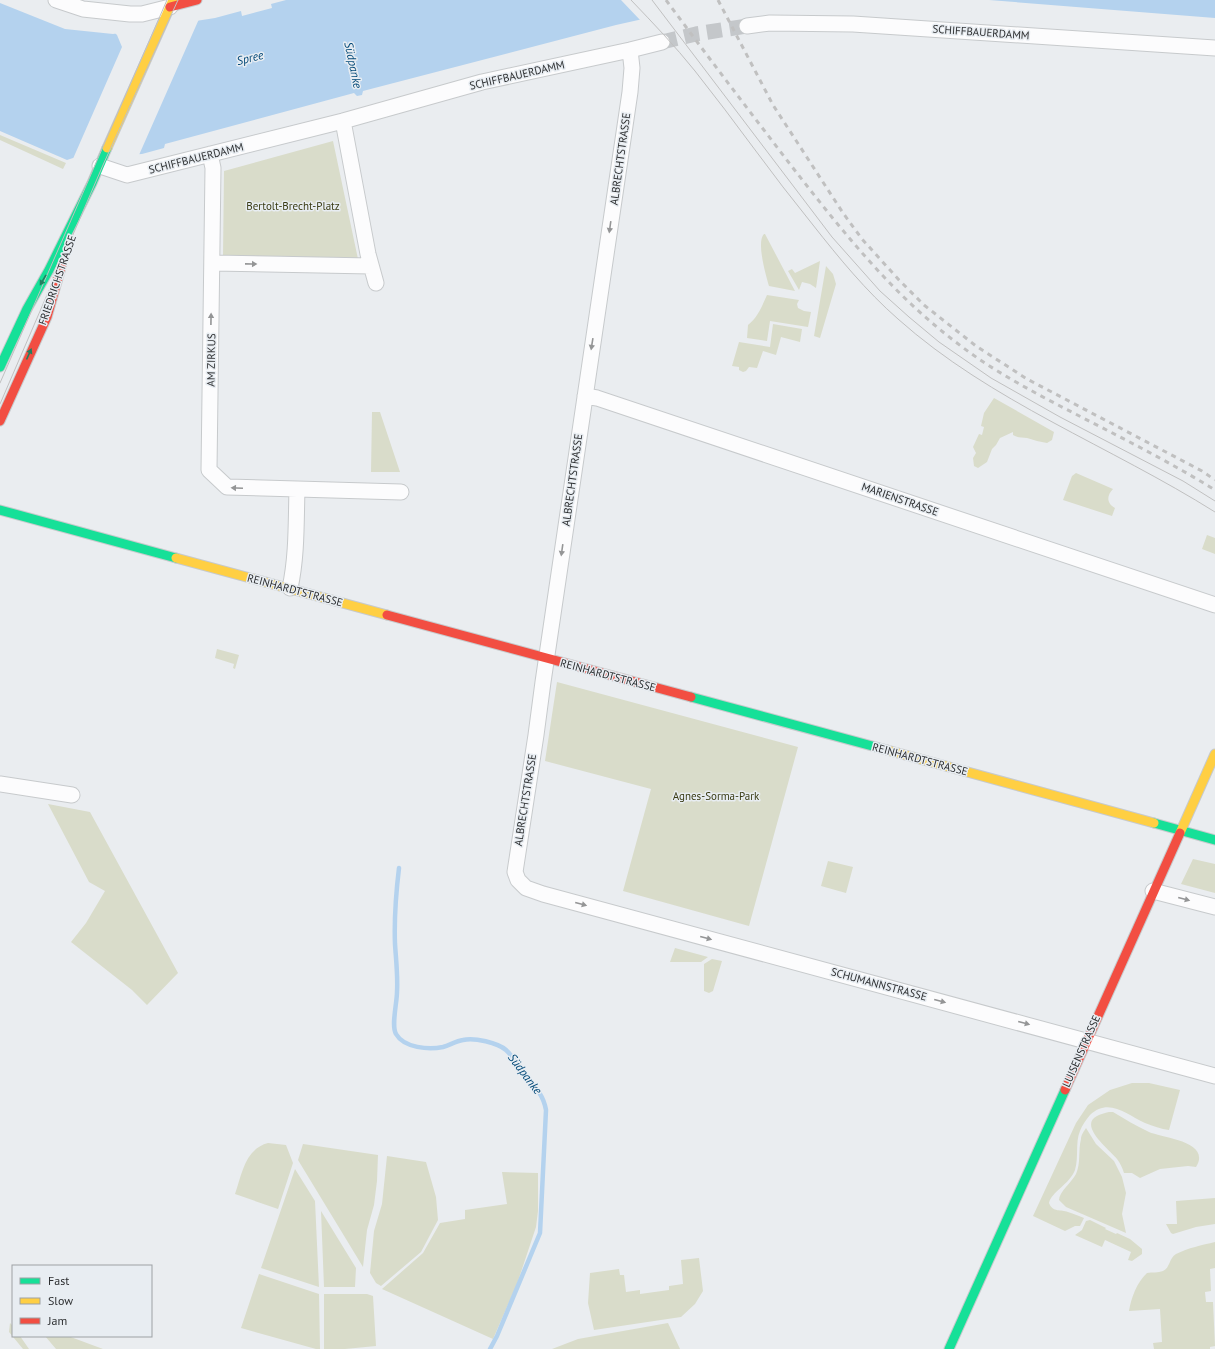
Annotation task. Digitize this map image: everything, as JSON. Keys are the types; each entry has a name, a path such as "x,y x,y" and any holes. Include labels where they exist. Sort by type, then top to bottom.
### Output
{"street":[{"path":"56,0 83,9 130,14 142,14 197,0"},
{"name":"FRIEDRICHSTRASSE","path":"0,367 27,309 49,270 92,183 169,8"},
{"name":"SCHIFFBAUERDAMM","path":"747,26 770,23 853,24 1215,48"},
{"name":"SCHIFFBAUERDAMM","path":"100,165 127,175 343,121 482,82 662,42"},
{"name":"ALBRECHTSTRASSE","path":"543,894 526,888 518,880 515,872 629,100 632,68 630,50"},
{"path":"343,121 371,266 376,283"},
{"name":"AM ZIRKUS","path":"210,154 213,168 209,470 227,488 401,492"},
{"name":"FRIEDRICHSTRASSE","path":"0,420 46,317 65,254 92,183"},
{"path":"212,263 371,266"},
{"name":"MARIENSTRASSE","path":"585,396 597,398 1215,605"},
{"path":"290,588 294,572 297,489"},
{"name":"REINHARDTSTRASSE","path":"0,510 1215,840"},
{"name":"LUISENSTRASSE","path":"949,1349 1215,754"},
{"path":"0,784 72,795"},
{"path":"1153,891 1215,907"},
{"name":"SCHUMANNSTRASSE","path":"543,894 1215,1076"}],"green space":[{"path":"0,135 66,163 63,169 0,140"},
{"name":"Bertolt-Brecht-Platz","path":"333,141 358,259 223,256 224,171"},
{"path":"764,234 795,291 769,286 761,251 762,238"},
{"path":"820,261 816,288 810,284 802,282 799,290 788,271 792,269 795,273"},
{"path":"826,266 833,274 836,284 820,338 814,336"},
{"path":"767,295 799,300 797,304 798,308 811,312 808,327 770,321 767,341 747,338 748,325 757,315"},
{"path":"773,324 802,329 800,342 781,337 776,355 763,351 757,368 749,367 743,372 739,370 739,367 732,366 739,342 770,347"},
{"path":"994,398 1054,432 1052,440 1047,443 1017,437 1013,435 1013,432 1000,438 992,449 987,462 978,468 974,466 973,458 976,453 973,447 979,434 982,435 984,427 981,426 984,413"},
{"path":"372,412 380,412 400,472 371,472"},
{"path":"1076,473 1113,489 1108,497 1110,504 1115,508 1112,516 1063,500 1072,476"},
{"path":"1207,535 1215,538 1215,554 1202,549"},
{"path":"217,649 239,655 235,669 233,668 234,664 215,658"},
{"name":"Agnes-Sorma-Park","path":"557,682 798,747 749,926 623,891 651,789 545,761"},
{"path":"48,804 90,812 178,973 147,1005 132,990 71,942 86,923 105,891 89,882"},
{"path":"1193,859 1215,864 1215,893 1181,884"},
{"path":"828,861 853,867 846,893 821,886"},
{"path":"675,948 708,957 701,962 670,962"},
{"path":"712,959 722,961 713,991 709,993 704,991 704,964"},
{"path":"1132,1083 1149,1083 1180,1090 1169,1130 1145,1123 1118,1109 1104,1108 1097,1110 1090,1115 1080,1131 1075,1170 1069,1180 1053,1195 1049,1203 1055,1209 1084,1218 1080,1226 1075,1226 1065,1231 1033,1216 1076,1123 1088,1105 1110,1090"},
{"path":"1113,1112 1149,1132 1192,1146 1197,1151 1199,1158 1196,1167 1188,1166 1160,1169 1140,1178 1132,1173 1124,1173 1121,1165 1097,1138 1091,1126 1092,1120 1097,1116"},
{"path":"1086,1128 1096,1144 1114,1161 1122,1177 1126,1193 1122,1214 1126,1233 1066,1207 1059,1200 1061,1194 1076,1174 1081,1138"},
{"path":"268,1143 286,1145 293,1163 278,1209 235,1194 242,1171 249,1156 260,1146"},
{"path":"303,1144 378,1155 374,1205 367,1230 363,1267 298,1160"},
{"path":"387,1156 426,1162 436,1197 438,1220 421,1252 381,1286 376,1283 370,1273 374,1231 382,1204"},
{"path":"295,1169 315,1201 319,1287 261,1268"},
{"path":"502,1172 538,1173 538,1211 536,1227 517,1284 493,1339 382,1289 423,1253 440,1223 465,1219 465,1210 507,1204"},
{"path":"1215,1198 1215,1224 1196,1227 1173,1234 1171,1233 1166,1224 1177,1224 1176,1201"},
{"path":"321,1211 356,1268 355,1287 324,1287"},
{"path":"1090,1220 1106,1228 1105,1229 1130,1239 1142,1249 1142,1254 1132,1261 1128,1260 1131,1252 1105,1240 1102,1247 1075,1235 1082,1230 1086,1221"},
{"path":"1215,1242 1215,1268 1210,1269 1211,1291 1205,1292 1206,1302 1213,1302 1215,1346 1210,1347 1210,1349 1154,1349 1153,1343 1162,1342 1160,1309 1129,1311 1137,1286 1147,1273 1165,1270 1176,1254 1190,1248"},
{"path":"699,1258 703,1291 695,1304 681,1317 594,1330 588,1303 590,1273 619,1269 620,1275 624,1275 626,1292 640,1290 640,1294 669,1290 669,1286 683,1284 681,1260"},
{"path":"259,1274 319,1294 320,1349 241,1328"},
{"path":"324,1294 367,1294 373,1296 376,1346 345,1349 324,1349"},
{"path":"10,1323 12,1325 12,1336 9,1332"},
{"path":"668,1323 680,1349 552,1349 578,1339"},
{"path":"13,1337 21,1337 29,1349 23,1349"},
{"path":"46,1337 71,1337 103,1349 56,1349"}],"water":[{"name":"Spree","path":"286,0 728,0 616,25 363,91 362,95 357,96 354,93 165,144 164,148 142,154 73,158 67,160 0,131 0,3 65,29 113,34 215,18 241,11 242,16 272,8 271,4"},
{"path":"989,0 1215,0 1215,18"}],"pier":[{"path":"621,0 730,0 729,2 641,21"},
{"path":"201,18 199,19 139,155 141,156 72,161 122,47 117,35 114,32"}],"waterway":[{"name":"Südpanke","path":"399,868 395,925 397,997 394,1026 396,1034 405,1042 424,1048 443,1047 468,1039 486,1041 502,1047 511,1055 522,1072 537,1090 545,1104 546,1110 540,1233 497,1336 490,1349"}],"tunnel":[{"path":"662,42 696,34 747,26"}],"tram line":[{"path":"0,383 167,0"},
{"path":"0,404 103,165 178,0"},
{"path":"631,0 695,71 783,187 843,262 864,286 898,319 934,348 972,375 1011,399 1175,488 1215,512"},
{"path":"652,0 832,237 880,291 909,317 939,342 991,378 1060,417 1183,481 1215,501"}],"railway":[{"path":"666,0 793,168 850,239 890,283 933,324 969,352 1007,377 1158,457 1215,490"},
{"path":"718,0 773,105 843,213 862,239 924,305 976,346 1027,379 1202,471 1215,480"}],"traffic: fast":[{"path":"0,367 27,309 49,270 92,183 107,148"},
{"path":"0,510 176,558"},
{"path":"691,697 887,750"},
{"path":"1154,823 1215,840"},
{"path":"949,1349 1065,1090"}],"traffic: slow":[{"path":"107,148 173,0"},
{"path":"176,558 387,615"},
{"path":"887,750 1154,823"},
{"path":"1180,833 1215,754"}],"traffic: jam":[{"path":"170,7 197,0"},
{"path":"0,421 47,317 62,264"},
{"path":"387,615 691,697"},
{"path":"1065,1090 1180,833"}]}
